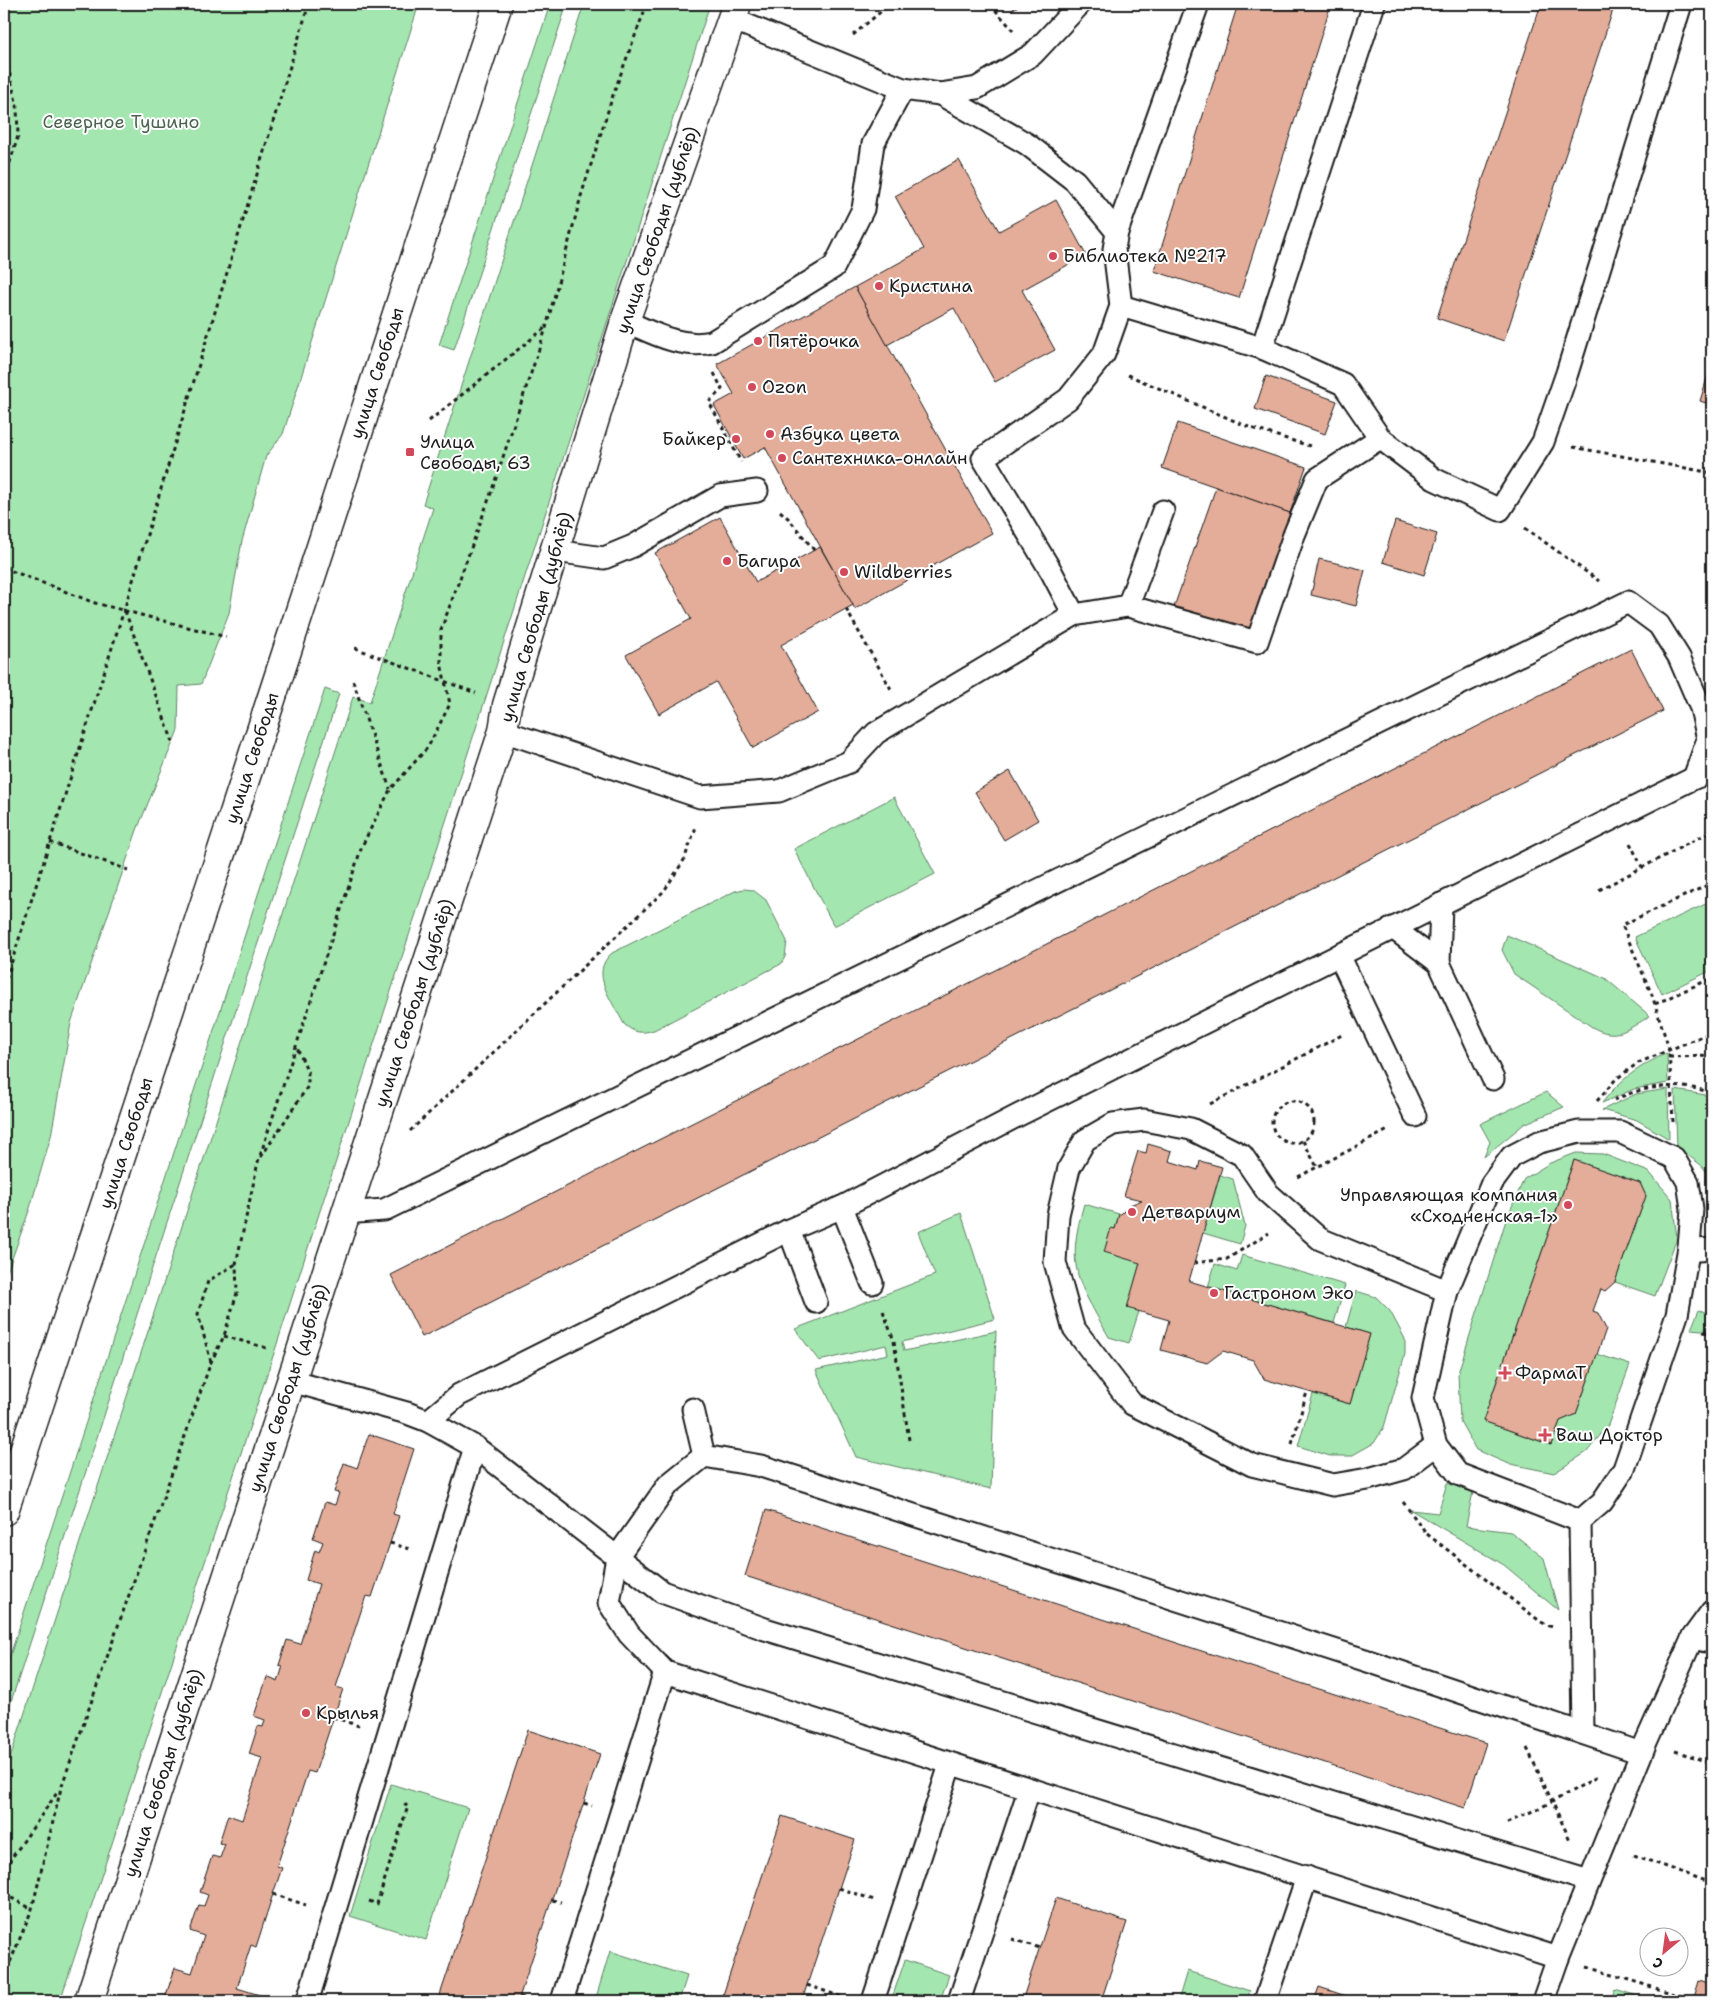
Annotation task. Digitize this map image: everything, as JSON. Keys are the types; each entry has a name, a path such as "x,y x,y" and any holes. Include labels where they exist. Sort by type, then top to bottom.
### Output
{"street":[{"name":"улица Свободы","path":"4,1512 498,4"},
{"name":"улица Свободы (дублёр)","path":"89,2001 503,730 507,705 625,321 735,12"}],"lane":[{"path":"735,12 826,58 903,89 940,94 977,88 1033,54 1080,4"},
{"path":"1074,615 1051,571 983,458 1068,399 1104,354 1120,306 1114,249 1117,232 1198,4"},
{"path":"1262,348 1374,4"},
{"path":"1120,306 1262,348 1343,384 1380,438 1434,479 1500,510 1543,442 1570,364 1682,4"},
{"path":"625,321 673,341 699,345 712,342 834,267 863,209 873,144 903,89"},
{"path":"940,94 1034,149 1075,181 1117,232"},
{"path":"503,730 543,746 700,797 779,791 849,762 876,733 1074,615 1128,606 1256,642 1294,535 1317,479 1351,459 1380,438"},
{"path":"554,551 604,558 633,546 720,496 757,491"},
{"path":"1128,606 1163,511"},
{"path":"345,1214 384,1210 1628,602 1659,625 1679,657 1700,708 1708,739 1703,775 1017,1116 842,1207 789,1230 459,1395 428,1421"},
{"path":"1441,904 1439,963 1493,1079"},
{"path":"1393,928 1439,963"},
{"path":"1339,955 1415,1116"},
{"path":"1436,1445 1404,1469 1383,1475 1333,1484 1252,1465 1132,1404 1073,1327 1055,1262 1058,1215 1069,1168 1084,1140 1113,1124 1144,1120 1191,1129 1242,1154 1268,1192 1320,1239 1447,1291"},
{"path":"1579,1132 1620,1132 1674,1158 1688,1182 1692,1209 1689,1247 1677,1315 1624,1469 1602,1502 1580,1520 1458,1474 1436,1445 1423,1398 1447,1291 1492,1183 1512,1156 1539,1142 1579,1132"},
{"path":"842,1207 872,1283"},
{"path":"789,1230 816,1302"},
{"path":"1689,1247 1698,1250 1712,1249"},
{"path":"291,1382 388,1408 428,1421 475,1447 662,1592 765,1629 1589,1881"},
{"path":"692,1409 704,1456"},
{"path":"309,1996 475,1447"},
{"path":"1558,1958 950,1765 665,1672 629,1634 609,1603 617,1557 668,1484 704,1456 761,1466 1352,1656 1583,1733 1644,1747"},
{"path":"1580,1520 1583,1733"},
{"path":"1543,2001 1558,1958 1644,1747 1703,1640 1712,1611"},
{"path":"562,2001 665,1672"},
{"path":"873,2001 950,1765"},
{"path":"958,2001 1029,1790"},
{"path":"1265,2001 1307,1877"}],"path":[{"path":"4,986 124,610 309,4"},
{"path":"4,1977 32,1909 61,1788 211,1362 224,1336 237,1293 236,1264 258,1162 362,846 390,790 428,747 439,729 450,704 441,664 441,630 490,496 546,328 581,196 614,92 647,4"},
{"path":"826,58 890,4"},
{"path":"4,50 17,106 18,136 4,182"},
{"path":"428,420 546,328"},
{"path":"699,345 722,389 709,402 757,491 788,518 814,550"},
{"path":"1098,363 1146,381 1250,428 1351,459"},
{"path":"1543,442 1712,473"},
{"path":"1500,510 1628,602"},
{"path":"4,568 95,602 226,637"},
{"path":"846,609 906,716"},
{"path":"124,610 174,746"},
{"path":"355,648 480,695"},
{"path":"353,681 390,790"},
{"path":"408,1132 664,891 684,860 696,828 700,797"},
{"path":"1599,890 1712,831"},
{"path":"50,842 128,870"},
{"path":"1630,844 1642,867"},
{"path":"1674,1158 1669,1049 1655,1004 1622,925 1712,883"},
{"path":"1655,1004 1712,978"},
{"path":"1169,1124 1370,1021"},
{"path":"1579,1132 1585,1115 1616,1080 1638,1063 1712,1032"},
{"path":"258,1162 308,1086 308,1072 296,1048"},
{"path":"1669,1057 1712,1056"},
{"path":"1579,1132 1603,1105 1647,1088 1671,1086 1710,1092 1712,1071"},
{"path":"1288,1101 1300,1101 1310,1109 1314,1120 1312,1132 1303,1140 1291,1143 1280,1139 1272,1129 1272,1117 1277,1106 1288,1101"},
{"path":"1268,1192 1415,1116"},
{"path":"1303,1140 1317,1167"},
{"path":"1194,1263 1227,1259 1296,1217"},
{"path":"211,1362 198,1314 208,1281 236,1264"},
{"path":"880,1306 894,1341 909,1440"},
{"path":"224,1336 275,1350"},
{"path":"1284,1472 1307,1392"},
{"path":"1383,1475 1427,1534 1541,1622 1582,1642"},
{"path":"1510,1709 1589,1881"},
{"path":"1466,1843 1552,1802 1644,1747 1712,1764"},
{"path":"4,1869 61,1788"},
{"path":"1604,1845 1712,1883"},
{"path":"839,1888 903,1909"},
{"path":"4,1894 32,1909"},
{"path":"1558,1958 1694,2000"},
{"path":"807,1985 848,1998"},
{"path":"520,1997 535,2001"}],"green space":[{"name":"Северное Тушино","path":"4,4 419,4 283,434 266,456 242,541 229,613 201,684 179,686 178,730 137,830 71,1023 51,1136 30,1208 4,1281"},
{"path":"550,4 567,4 454,350 439,345"},
{"path":"584,4 710,4 275,1350 60,2001 4,2001 4,1777 353,697 370,702 433,508 423,504"},
{"path":"325,689 339,694 4,1723 4,1674"},
{"path":"894,797 935,874 834,926 794,849"},
{"path":"753,890 766,900 787,941 785,957 781,964 654,1030 638,1032 624,1024 609,997 602,978 602,969 605,961 612,953 735,891"},
{"path":"1712,901 1712,970 1662,994 1635,937"},
{"path":"1507,935 1605,978 1650,1016 1622,1032 1609,1033 1592,1027 1514,974 1502,950"},
{"path":"1667,1053 1668,1083 1634,1089 1602,1103 1631,1074"},
{"path":"1668,1089 1669,1139 1637,1120 1602,1110 1636,1094"},
{"path":"1675,1090 1712,1096 1712,1178 1701,1165 1677,1147"},
{"path":"1546,1092 1564,1107 1524,1124 1484,1157 1490,1142 1480,1124"},
{"path":"1576,1153 1603,1154 1649,1172 1672,1199 1677,1238 1655,1296 1615,1282 1646,1196 1640,1183 1574,1160 1483,1421 1551,1445 1560,1421 1576,1414 1597,1354 1630,1365 1608,1425 1587,1452 1554,1473 1506,1463 1476,1450 1460,1421 1458,1373 1506,1220 1524,1179 1550,1163"},
{"path":"1220,1175 1233,1179 1245,1226 1240,1244 1203,1233"},
{"path":"1084,1204 1119,1214 1115,1229 1111,1228 1140,1263 1128,1308 1139,1311 1129,1343 1109,1337 1082,1288 1075,1260 1078,1226"},
{"path":"961,1213 995,1319 902,1342 904,1351 996,1331 991,1489 856,1457 816,1370 888,1354 886,1345 819,1361 795,1329 935,1275 918,1232"},
{"path":"1242,1255 1345,1285 1334,1323 1208,1287 1215,1264 1237,1271"},
{"path":"1356,1291 1376,1297 1390,1311 1405,1339 1405,1354 1384,1427 1374,1443 1351,1456 1330,1456 1298,1446 1313,1394 1350,1404 1370,1334 1346,1327"},
{"path":"1699,1310 1712,1314 1712,1331 1691,1329"},
{"path":"1447,1483 1473,1492 1466,1526 1511,1532 1544,1558 1558,1610 1504,1565 1411,1510 1438,1513"},
{"path":"391,1784 468,1808 426,1940 350,1916"},
{"path":"610,1951 687,1976 679,2001 595,2001"},
{"path":"905,1960 949,1975 940,2001 891,2001"},
{"path":"1187,1971 1250,1991 1247,2001 1178,2001"},
{"path":"1615,1989 1654,2001 1610,2001"}],"building":[{"path":"1010,4 1020,4 1014,9"},
{"path":"1238,4 1331,4 1239,298 1154,271"},
{"path":"1541,4 1615,4 1504,341 1437,318"},
{"path":"959,160 999,231 1056,200 1086,255 1022,290 1055,350 995,382 954,308 887,345 855,287 924,249 895,196"},
{"path":"855,287 992,533 855,609 765,447 743,459 714,405 734,394 717,364"},
{"path":"1712,362 1712,405 1700,401"},
{"path":"1266,376 1337,401 1325,434 1255,409"},
{"path":"1178,423 1306,467 1290,513 1162,468"},
{"path":"1216,487 1290,513 1248,633 1174,607"},
{"path":"720,517 756,582 820,547 853,605 781,645 818,712 753,748 716,682 659,714 626,655 691,619 655,553"},
{"path":"1395,521 1437,534 1424,575 1383,562"},
{"path":"1319,559 1365,570 1356,606 1311,595"},
{"path":"1631,649 1663,711 422,1337 391,1275"},
{"path":"1010,771 1038,820 1004,840 975,792"},
{"path":"1148,1144 1172,1151 1169,1161 1198,1170 1200,1161 1222,1167 1189,1281 1370,1334 1350,1404 1264,1379 1253,1360 1223,1351 1207,1363 1161,1350 1169,1320 1127,1308 1140,1263 1104,1252 1111,1228 1115,1229 1119,1214 1130,1205 1142,1200 1124,1196 1138,1151 1146,1153"},
{"path":"1574,1160 1640,1183 1646,1196 1615,1282 1605,1291 1601,1289 1593,1311 1598,1313 1606,1329 1576,1414 1560,1421 1551,1445 1483,1421"},
{"path":"369,1434 414,1449 393,1514 399,1516 372,1597 366,1596 336,1687 343,1689 315,1773 308,1771 277,1866 282,1868 256,1947 251,1945 237,1988 279,2001 164,2001 175,1968 192,1973 204,1936 190,1931 199,1905 204,1906 208,1895 200,1892 212,1856 220,1858 225,1844 219,1843 228,1815 242,1820 262,1758 249,1754 258,1726 263,1727 265,1720 254,1716 267,1677 278,1682 283,1666 279,1665 287,1640 300,1644 319,1584 306,1580 315,1550 319,1552 323,1542 313,1538 325,1502 335,1505 339,1493 334,1492 344,1463 357,1468"},
{"path":"766,1510 1486,1743 1465,1808 745,1576"},
{"path":"528,1730 600,1754 518,2001 438,2001"},
{"path":"782,1816 855,1840 802,2001 721,2001"},
{"path":"1056,1898 1127,1922 1101,2001 1022,2001"},
{"path":"1699,1981 1712,1985 1712,2001 1693,2001"},
{"path":"1319,1987 1361,2001 1314,2001"}],"place":[{"name":"Библиотека №217","path":"1053,256"},
{"name":"Кристина","path":"879,286"},
{"name":"Пятёрочка","path":"758,341"},
{"name":"Ozon","path":"752,387"},
{"name":"Азбука цвета","path":"770,434"},
{"name":"Байкер","path":"736,439"},
{"name":"Улица Свободы, 63","path":"410,452"},
{"name":"Сантехника-онлайн","path":"782,458"},
{"name":"Багира","path":"727,561"},
{"name":"Wildberries","path":"844,572"},
{"name":"Управляющая компания «Сходненская-1»","path":"1568,1205"},
{"name":"Детвариум","path":"1132,1212"},
{"name":"Гастроном Эко","path":"1214,1293"},
{"name":"ФармаТ","path":"1505,1373"},
{"name":"Ваш Доктор","path":"1545,1435"},
{"name":"Крылья","path":"306,1713"}]}
